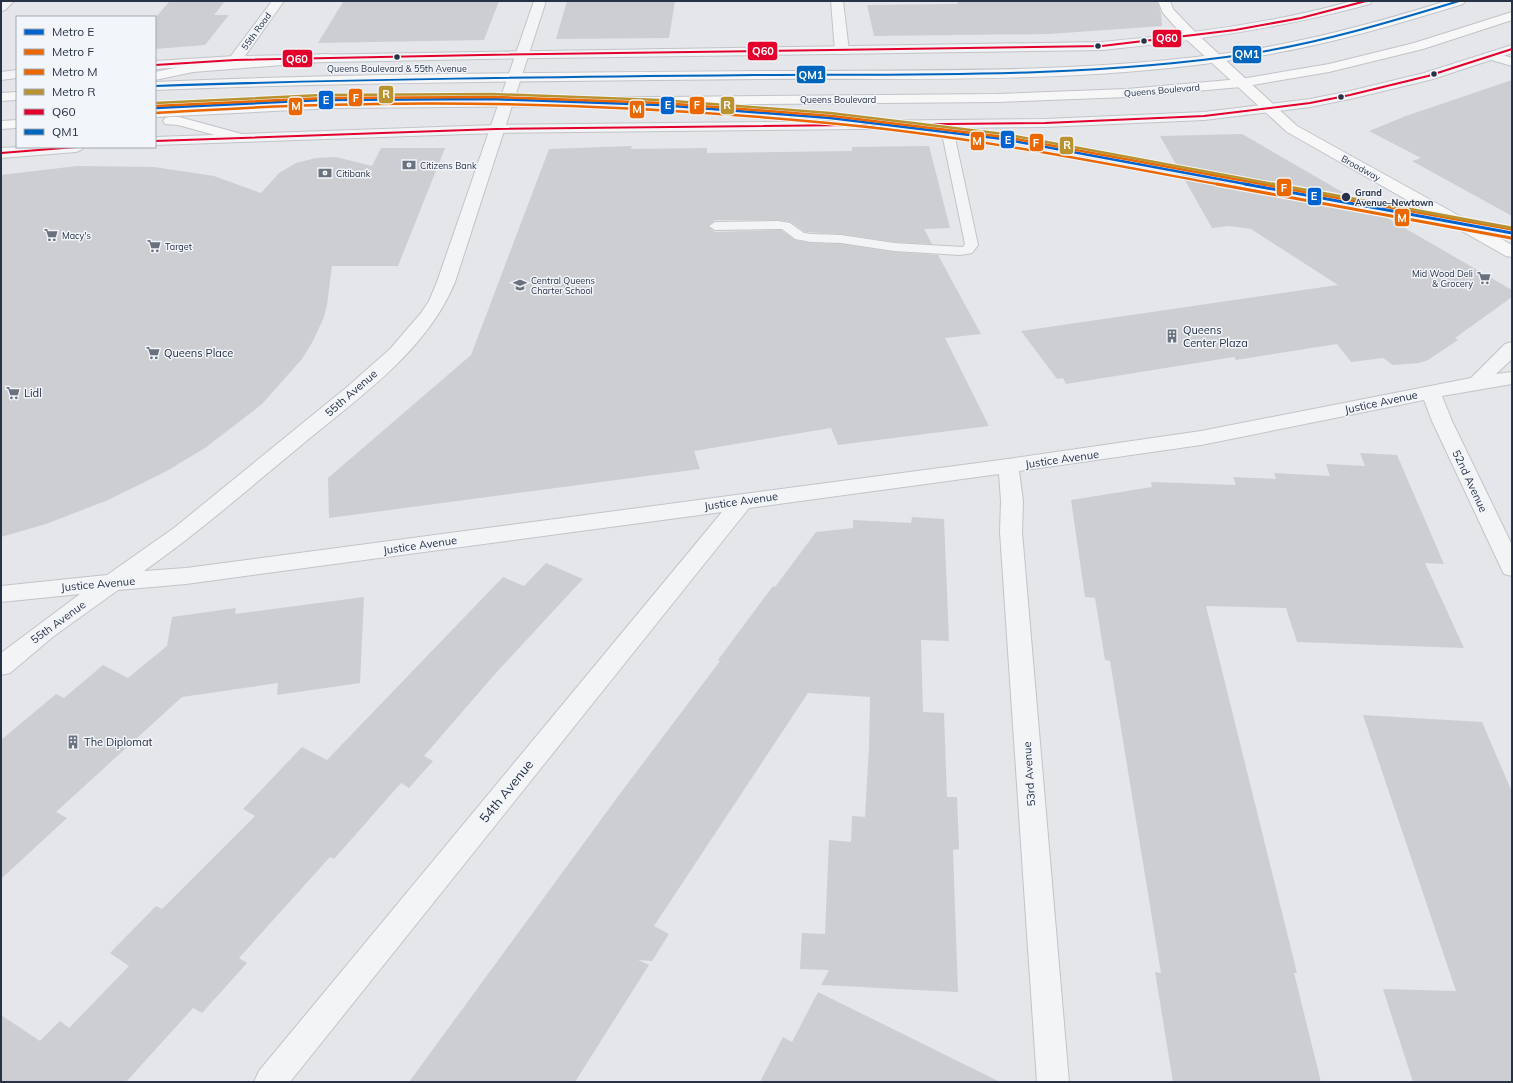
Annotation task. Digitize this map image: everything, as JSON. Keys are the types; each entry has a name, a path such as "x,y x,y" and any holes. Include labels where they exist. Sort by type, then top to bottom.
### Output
{"main road":[{"name":"Broadway","path":"1164,1 1167,10 1191,36 1268,109 1292,129 1512,252"},
{"path":"156,86 219,83 514,77 1078,70 1164,65 1296,46 1342,36 1459,1"},
{"name":"Queens Boulevard","path":"156,113 333,104 1037,97 1127,94 1295,75 1393,54 1512,16"},
{"path":"156,76 193,68 326,58"},
{"path":"1,97 16,96"},
{"path":"156,120 179,121 236,137"},
{"path":"1,125 16,124"}],"street":[{"path":"1,7 8,1"},
{"name":"55th Road","path":"235,60 278,1"},
{"name":"55th Avenue","path":"1,666 46,630 182,533 354,391 397,353 438,301 446,282 488,161 496,129 540,1"},
{"path":"837,1 842,50"},
{"path":"156,65 235,60 522,54 1102,46 1191,36 1289,21 1366,1"},
{"path":"156,141 496,129 1045,123 1204,116 1310,103 1404,82 1512,49"},
{"path":"1493,56 1512,62"},
{"path":"1,76 16,74"},
{"path":"1,153 64,148"},
{"path":"1477,383 1512,348"},
{"name":"Justice Avenue","path":"1,594 50,588 186,576 1008,466 1201,438 1477,383 1512,378"},
{"name":"52nd Avenue","path":"1431,392 1442,421 1512,568"},
{"name":"53rd Avenue","path":"1008,466 1012,501 1011,532 1053,1082"},
{"name":"54th Avenue","path":"270,1082 743,501"}],"lane":[{"path":"715,226 778,225 786,226 800,236 811,238 841,239 894,247 960,251 967,250 972,245 946,124"}],"building":[{"path":"170,1 225,1 214,15 229,15 205,45 156,49 156,17"},
{"path":"499,1 484,40 318,43 343,2"},
{"path":"567,1 675,1 669,38 556,39"},
{"path":"957,1 1157,1 1161,13 1162,26 1049,34 874,36 867,5 958,4"},
{"path":"1512,80 1512,216 1412,161 1421,158 1369,131 1406,116"},
{"path":"1242,134 1512,290 1512,297 1455,338 1458,340 1428,360 1419,363 1393,365 1383,358 1351,362 1337,344 1236,360 1234,357 1066,384 1063,378 1057,379 1021,331 1338,285 1251,229 1229,226 1212,228 1160,136"},
{"path":"632,146 631,149 707,148 707,153 852,151 852,147 929,146 950,228 924,229 932,244 894,242 841,234 805,232 791,222 778,220 715,220 708,226 715,232 781,230 795,240 811,243 841,244 894,252 938,255 981,334 945,338 989,426 838,445 831,428 694,451 700,469 329,518 328,478 471,355 549,149"},
{"name":"Queens Place","path":"381,148 445,148 398,266 332,266 324,317 313,341 302,359 262,404 205,448 165,472 108,500 46,524 1,537 1,175 77,166 154,167 214,176 261,193 279,173 296,163 316,158 336,157 372,166"},
{"path":"1360,453 1397,455 1444,564 1425,563 1464,648 1297,642 1286,608 1206,606 1297,973 1294,973 1321,1082 1173,1082 1155,972 1161,973 1110,661 1105,660 1095,598 1085,597 1071,500 1152,487 1151,482 1236,485 1233,477 1276,479 1274,473 1330,476 1326,464 1365,466"},
{"path":"912,517 944,519 949,641 921,640 923,712 944,713 947,797 957,797 959,849 953,850 958,992 821,985 829,970 800,969 802,933 825,934 829,840 851,842 852,816 865,817 869,747 870,697 808,693 654,926 669,934 652,961 638,960 649,965 575,1082 409,1082 619,795 720,661 718,660 773,586 775,587 816,532 853,528 853,520 911,523"},
{"path":"546,563 583,579 495,674 424,756 433,761 409,788 401,783 334,859 330,857 239,958 247,963 202,1013 193,1008 126,1082 1,1082 1,1015 40,1041 60,1021 69,1028 129,966 110,953 156,906 162,909 255,816 243,809 302,747 327,760 503,577 524,586"},
{"path":"364,597 360,683 277,695 278,683 182,697 56,812 67,818 1,879 1,740 56,694 64,698 103,665 128,678 167,646 172,617 236,608 235,614"},
{"path":"1363,715 1482,722 1512,792 1512,1082 1413,1082 1383,989 1456,991"},
{"path":"818,992 1000,1082 760,1082 783,1037 792,1042"}],"metro line":[{"name":"R","path":"156,103 322,95 492,94 660,100 830,113 1004,134 1512,228"},
{"name":"F","path":"156,106 325,98 495,97 663,103 832,116 1005,137 1511,229"},
{"name":"E","path":"156,108 322,100 492,99 660,105 830,118 1003,139 1512,233"},
{"name":"M","path":"156,113 322,105 492,104 660,110 830,123 1002,144 1511,238"}],"transit line":[{"name":"Q60","path":"156,65 235,60 482,55 1102,46 1235,30 1301,18 1366,1"},
{"name":"QM1","path":"156,86 458,78 944,74 1066,71 1187,62 1248,54 1328,38 1407,17 1459,1"},
{"name":"Q60","path":"156,141 496,129 1045,123 1204,116 1310,103 1350,95 1428,76 1512,49"},
{"name":"Q60","path":"1,153 64,148"}],"place":[{"name":"Queens Boulevard & 55th Avenue","path":"397,57"},
{"name":"Citizens Bank","path":"409,165"},
{"name":"Citibank","path":"325,173"},
{"name":"Grand Avenue–Newtown","path":"1346,197"},
{"name":"Macy's","path":"51,235"},
{"name":"Target","path":"154,246"},
{"name":"Mid Wood Deli & Grocery","path":"1484,278"},
{"name":"Central Queens Charter School","path":"520,285"},
{"name":"Queens Center Plaza","path":"1172,336"},
{"name":"Queens Place","path":"153,353"},
{"name":"Lidl","path":"13,393"},
{"name":"The Diplomat","path":"73,742"}]}
